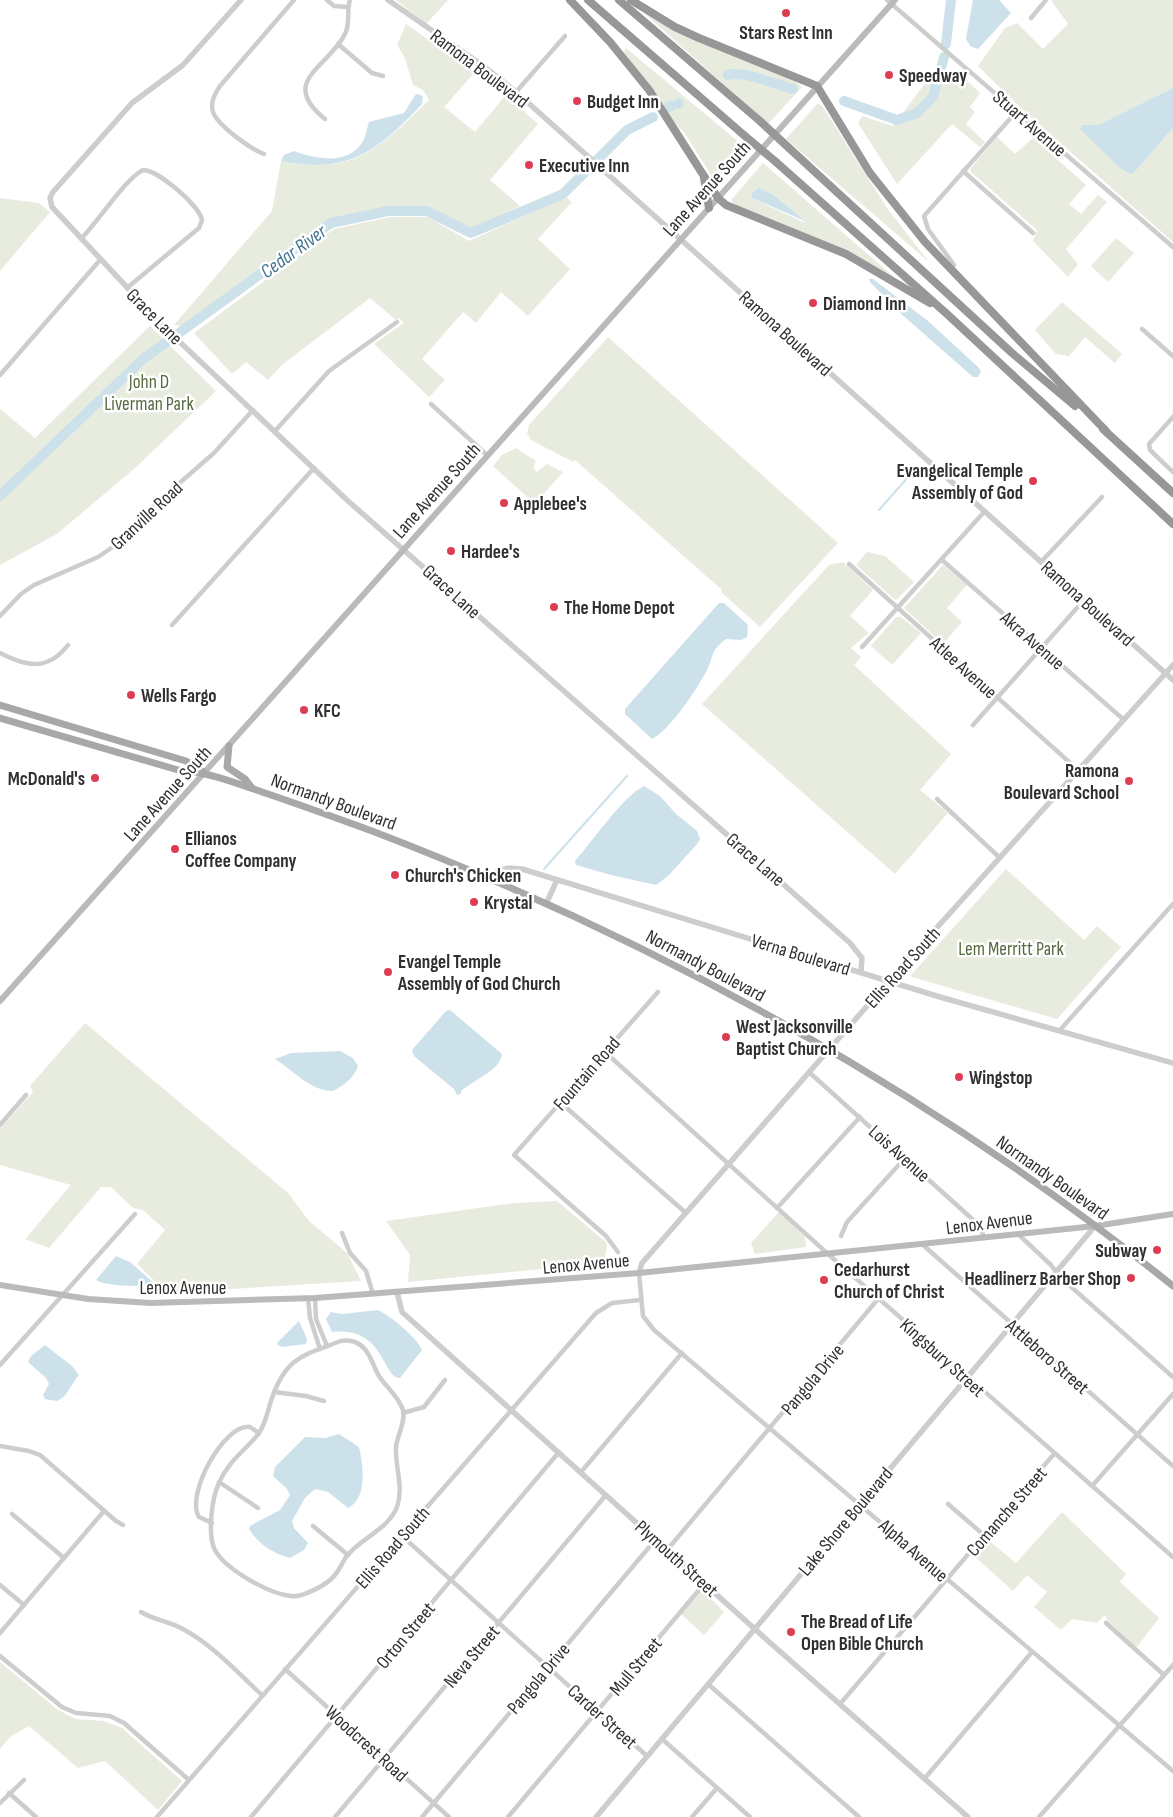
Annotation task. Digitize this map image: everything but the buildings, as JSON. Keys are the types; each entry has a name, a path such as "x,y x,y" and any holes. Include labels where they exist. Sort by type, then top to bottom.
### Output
{"highway":[{"path":"570,0 633,70 718,198 732,208 855,258 947,314"},
{"path":"588,0 776,162 947,314 1173,524"},
{"path":"619,0 761,122 1012,353 1106,431 1173,493"},
{"path":"631,0 691,35 817,86 870,173 925,242 1106,431"},
{"path":"704,176 709,208"}],"main road":[{"name":"Lane Avenue South","path":"0,1001 892,1"},
{"name":"Normandy Boulevard","path":"0,705 186,761 205,773"},
{"name":"Normandy Boulevard","path":"0,718 178,770 205,773 252,788 404,843 546,904 704,981 829,1051 923,1108 1095,1226 1173,1286"},
{"path":"229,746 227,767 245,779 252,788"},
{"name":"Lenox Avenue","path":"0,1285 62,1295 151,1303 312,1298 639,1274 1095,1226 1173,1214"}],"street":[{"name":"Grace Lane","path":"241,0 183,65 132,103 53,192 50,204 55,212 166,328 402,550 416,560 850,943 862,958 861,972"},
{"path":"264,154 252,149 220,122 213,112 213,101 220,86 294,0"},
{"path":"327,0 334,6 348,7"},
{"path":"325,120 308,103 304,94 305,86 310,76 338,44 348,26 350,0"},
{"name":"Ramona Boulevard","path":"388,0 482,65 516,92 1173,680"},
{"path":"1030,18 1046,0"},
{"name":"Stuart Avenue","path":"892,1 1016,112 1173,247"},
{"path":"516,92 566,36"},
{"path":"338,44 372,73 383,76"},
{"path":"954,265 928,229 924,216 1016,112"},
{"path":"81,239 97,223 133,177 143,170 157,173 198,209 202,220 194,234 127,288"},
{"path":"963,171 1033,233"},
{"path":"0,375 100,260"},
{"path":"275,431 329,371 397,322"},
{"path":"1142,329 1173,356"},
{"path":"432,404 488,456"},
{"name":"Granville Road","path":"0,616 21,594 34,585 98,557 120,542 160,500 208,458 253,410"},
{"path":"1173,416 1149,444 1150,450 1173,472"},
{"path":"172,625 314,468"},
{"path":"1041,562 1102,497"},
{"path":"862,647 985,511"},
{"name":"Akra Avenue","path":"942,560 1124,720"},
{"name":"Atlee Avenue","path":"849,564 1078,770"},
{"path":"973,725 1084,600"},
{"path":"0,652 35,665 45,664 52,662 68,645"},
{"name":"Ellis Road South","path":"639,1274 642,1263 889,981 1173,665"},
{"path":"937,799 1000,858"},
{"name":"Verna Boulevard","path":"493,880 497,871 509,868 557,880 1059,1032 1173,1062"},
{"path":"546,904 557,880"},
{"path":"1059,1032 1173,904"},
{"name":"Fountain Road","path":"618,1252 606,1236 514,1155 658,992"},
{"name":"Kingsbury Street","path":"605,1052 966,1378 1173,1557"},
{"name":"Lois Avenue","path":"810,1073 980,1226 984,1238"},
{"path":"0,1125 26,1095"},
{"path":"561,1103 686,1213"},
{"path":"777,1208 860,1117"},
{"path":"841,1236 847,1222 905,1158"},
{"path":"0,1365 135,1214"},
{"name":"Lake Shore Boulevard","path":"596,1817 1095,1226"},
{"path":"342,1233 350,1253 366,1271 373,1294"},
{"path":"1018,1234 1056,1271 1173,1376"},
{"name":"Attleboro Street","path":"923,1245 1173,1466"},
{"name":"Alpha Avenue","path":"639,1274 643,1316 650,1325 1173,1771"},
{"name":"Plymouth Street","path":"397,1292 402,1312 754,1629 968,1817"},
{"path":"312,1298 316,1319 327,1346"},
{"path":"312,1298 310,1318 320,1349"},
{"name":"Pangola Drive","path":"667,1550 878,1299"},
{"name":"Ellis Road South","path":"157,1817 602,1308 612,1303 640,1300"},
{"path":"344,1340 351,1341 364,1349 378,1375 397,1399 403,1413 396,1448 400,1488 396,1510 383,1526 348,1555 334,1577 303,1595 286,1596 252,1581 225,1562 214,1548 212,1523 215,1493 219,1482 236,1455 259,1433 280,1378 295,1360 320,1349 344,1340"},
{"path":"581,1472 682,1353"},
{"path":"403,1413 424,1407 445,1380"},
{"path":"274,1392 306,1396 324,1401"},
{"path":"1092,1486 1173,1394"},
{"path":"212,1523 199,1517 196,1509 197,1494 205,1470 218,1450 238,1429 247,1426 259,1433"},
{"path":"0,1446 29,1451 40,1456 123,1525"},
{"name":"Orton Street","path":"251,1817 559,1452"},
{"name":"Comanche Street","path":"840,1704 1054,1454"},
{"path":"219,1482 258,1508"},
{"name":"Neva Street","path":"335,1817 606,1495"},
{"path":"948,1504 985,1536"},
{"path":"0,1633 104,1511"},
{"path":"12,1514 64,1558"},
{"path":"313,1526 348,1555"},
{"name":"Carder Street","path":"402,1536 647,1756"},
{"name":"Pangola Drive","path":"422,1817 656,1540"},
{"name":"Mull Street","path":"508,1817 704,1584"},
{"path":"0,1585 24,1605"},
{"path":"142,1612 149,1617 181,1628 211,1648 262,1695"},
{"path":"1106,1623 1164,1675"},
{"path":"925,1778 1032,1652"},
{"path":"0,1656 62,1708 76,1712 110,1716 124,1724 189,1780"},
{"path":"1039,1817 1173,1665"},
{"name":"Woodcrest Road","path":"285,1669 449,1817"},
{"path":"708,1684 859,1817"},
{"name":"Carder Street","path":"662,1739 750,1817"},
{"path":"0,1803 24,1780"},
{"path":"692,1817 718,1788"},
{"path":"9,1794 36,1817"}],"green space":[{"path":"396,0 448,0 426,24"},
{"path":"1051,0 1173,0 1173,88 1099,126 1083,125 1134,173 1173,128 1173,242 1024,111 978,66 1005,28 1017,23 1043,49 1068,24"},
{"path":"642,11 796,82 802,87 768,124"},
{"path":"406,24 475,72 444,107 475,132 506,95 538,124 490,180 520,206 472,229 428,209 388,208 329,220 182,326 174,325 272,211 281,161 306,165 328,165 347,161 364,154 395,132 429,100 423,90 413,85 405,58 397,45"},
{"path":"626,48 747,149 716,183 684,132 669,118 624,52"},
{"path":"933,73 965,79 980,93 970,107 975,112 966,124 985,142 980,147 952,124 897,184 858,123 862,116 893,126"},
{"path":"818,103 823,107 887,208 929,262 786,139"},
{"path":"997,137 1015,154 1033,138 1086,185 1069,204 1081,214 1098,195 1107,202 1066,249 1078,264 1068,277 1033,241 1037,230 971,172 971,168"},
{"path":"763,163 894,277 737,206 731,200","holes":["752,198 790,209 805,222"]},
{"path":"566,197 572,202 538,239 570,269 528,316 501,292 476,323 463,312 422,359 445,380 429,397 374,344 404,323 399,318 396,320 370,298 283,364 268,380 246,362 232,374 194,333 334,229 391,217 428,217 469,241"},
{"path":"0,198 39,203 50,212 0,271"},
{"path":"1116,238 1134,253 1108,282 1091,266"},
{"path":"1062,302 1122,354 1115,363 1085,337 1069,356 1056,354 1035,330"},
{"name":"John D Liverman Park","path":"150,326 216,391 135,468 57,534 0,565 0,409 35,438"},
{"path":"608,337 838,543 760,627 721,592 722,590 575,460 573,462 531,440 527,433 529,425"},
{"path":"516,448 536,461 533,468 537,472 547,464 563,472 535,504 493,466 502,455"},
{"path":"867,552 885,556 914,582 896,600 856,565"},
{"path":"843,562 873,590 850,616 869,633 851,648 861,657 854,665 951,754 920,790 948,813 895,874 702,704 829,565"},
{"path":"943,565 967,585 947,608 962,622 943,644 904,608"},
{"path":"896,617 901,617 921,633 892,665 871,646"},
{"name":"Lem Merritt Park","path":"1006,869 1084,940 1097,926 1121,947 1057,1019 912,977 911,975"},
{"path":"85,1023 288,1193 309,1221 347,1253 361,1281 167,1293 137,1264 165,1230 143,1210 133,1208 111,1187 101,1187 49,1248 25,1239 71,1185 0,1165 0,1129 33,1092 30,1086"},
{"path":"557,1201 607,1243 604,1263 408,1282 410,1255 386,1221 514,1203"},
{"path":"779,1212 805,1237 806,1247 755,1254 751,1243"},
{"path":"1062,1512 1126,1574 1120,1582 1159,1618 1136,1648 1108,1621 1105,1615 1097,1623 1072,1619 1061,1630 1034,1607 1047,1592 1027,1575 1013,1591 973,1555 986,1538 1016,1563"},
{"path":"702,1590 724,1612 704,1635 681,1614"},
{"path":"0,1662 58,1710 76,1719 104,1721 122,1728 182,1781 158,1810 105,1761 78,1768 29,1726 11,1736 0,1749"}],"water":[{"path":"973,0 999,0 1011,13 978,49 970,46 966,39"},
{"path":"1173,88 1173,128 1134,173 1130,174 1119,167 1080,129 1082,125 1099,125"},
{"path":"416,94 423,96 422,104 391,135 360,155 343,162 325,165 281,161 284,155 294,151 321,158 341,157 349,154 357,149 363,141 369,122 404,113"},
{"path":"759,188 772,194 805,221 752,198 752,193"},
{"path":"869,279 873,279 928,321 978,367 981,371 978,377 973,377 898,311"},
{"path":"719,603 724,603 748,625 747,637 741,640 726,639 717,647 707,670 690,698 666,727 652,739 625,714 625,709"},
{"path":"644,786 660,796 676,814 697,831 700,839 698,843 668,876 656,885 576,865 575,861 618,809 636,791"},
{"path":"450,1010 502,1054 500,1060 491,1070 461,1091 461,1094 457,1095 454,1089 414,1056 412,1050 446,1011"},
{"path":"340,1051 353,1058 358,1066 348,1081 333,1091 317,1088 309,1084 275,1059 291,1053"},
{"path":"116,1256 130,1262 154,1283 125,1286 96,1280"},
{"path":"378,1310 403,1327 415,1339 422,1350 400,1378 394,1376 389,1370 372,1344 362,1337 349,1332 332,1332 326,1319 331,1312 342,1314"},
{"path":"299,1321 307,1339 306,1344 282,1347 278,1345 277,1343"},
{"path":"45,1345 72,1366 79,1375 67,1393 57,1401 45,1399 43,1395 49,1384 46,1378 28,1362 31,1356"},
{"path":"339,1434 359,1447 363,1471 359,1497 348,1508 328,1492 315,1489 305,1498 292,1521 294,1528 308,1543 304,1550 290,1558 272,1551 262,1544 249,1529 250,1526 280,1510 290,1495 287,1489 273,1476 275,1467 305,1437 325,1438"}],"waterway":[{"name":"Cedar River","path":"946,44 951,0"},
{"name":"Cedar River","path":"844,101 897,120 917,113 933,97 944,57"},
{"name":"Cedar River","path":"728,75 751,76 793,89"},
{"name":"Cedar River","path":"0,496 143,359 331,223 388,211 427,211 471,233 563,194 627,130 653,117"},
{"path":"879,510 917,467"},
{"path":"544,869 627,776"}],"place":[{"name":"Stars Rest Inn","path":"786,13"},
{"name":"Speedway","path":"889,75"},
{"name":"Budget Inn","path":"577,101"},
{"name":"Executive Inn","path":"529,165"},
{"name":"Diamond Inn","path":"813,303"},
{"name":"Evangelical Temple Assembly of God","path":"1033,481"},
{"name":"Applebee's","path":"504,503"},
{"name":"Hardee's","path":"451,551"},
{"name":"The Home Depot","path":"554,607"},
{"name":"Wells Fargo","path":"131,695"},
{"name":"KFC","path":"304,710"},
{"name":"McDonald's","path":"95,778"},
{"name":"Ramona Boulevard School","path":"1129,781"},
{"name":"Ellianos Coffee Company","path":"175,849"},
{"name":"Church's Chicken","path":"395,875"},
{"name":"Krystal","path":"474,902"},
{"name":"Evangel Temple Assembly of God Church","path":"388,972"},
{"name":"West Jacksonville Baptist Church","path":"726,1037"},
{"name":"Wingstop","path":"959,1077"},
{"name":"Subway","path":"1157,1250"},
{"name":"Headlinerz Barber Shop","path":"1131,1278"},
{"name":"Cedarhurst Church of Christ","path":"824,1280"},
{"name":"The Bread of Life Open Bible Church","path":"791,1632"}]}
